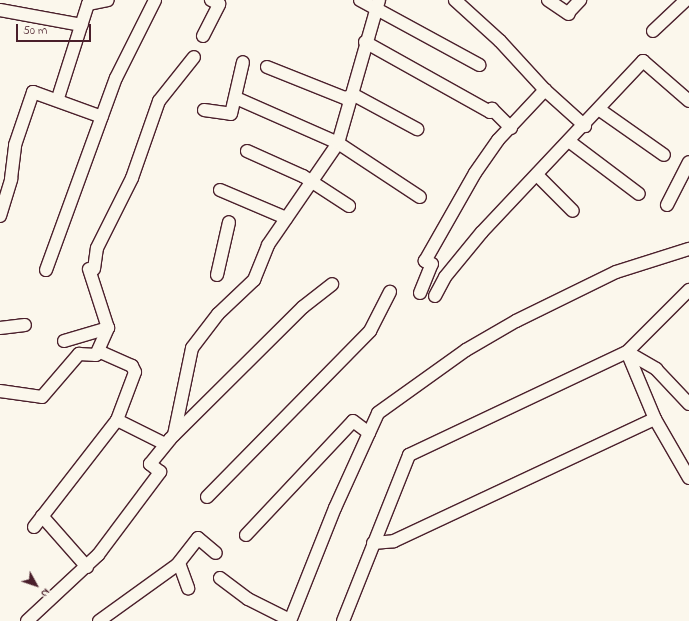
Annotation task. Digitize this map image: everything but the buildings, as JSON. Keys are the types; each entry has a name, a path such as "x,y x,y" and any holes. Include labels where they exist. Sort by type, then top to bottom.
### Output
{"street":[{"path":"58,98 89,2 108,0"},
{"path":"46,270 116,78 155,0"},
{"path":"203,36 220,4 211,0"},
{"path":"360,0 378,3 479,65"},
{"path":"455,0 500,41 545,90 585,126"},
{"path":"548,0 568,13 580,0"},
{"path":"653,31 686,0"},
{"path":"174,435 192,348 218,314 254,280 268,245 338,143 354,95 365,42 378,3"},
{"path":"0,10 82,25"},
{"path":"365,42 490,112 492,109 511,128"},
{"path":"0,391 42,397 46,395 79,354 86,352 94,356 98,351 108,328 92,269 97,248 132,178 159,101 194,57"},
{"path":"435,296 445,277 482,232 538,176 600,110 643,61 689,101"},
{"path":"204,110 231,114 236,98 243,62"},
{"path":"267,67 345,98 354,95 417,129"},
{"path":"420,293 432,264 425,261 475,173 511,128 545,90"},
{"path":"0,216 11,179 15,145 31,93 58,98 102,117"},
{"path":"236,98 338,143 420,197"},
{"path":"600,110 664,155"},
{"path":"570,142 639,194"},
{"path":"247,151 311,181 349,206"},
{"path":"666,205 689,162"},
{"path":"538,176 573,211"},
{"path":"220,190 286,218"},
{"path":"217,275 229,222"},
{"path":"220,578 248,599 290,620 378,413 466,350 516,321 616,272 689,249"},
{"path":"27,621 87,567 160,472 150,464 174,435 303,307 332,284"},
{"path":"343,621 372,543 409,455 627,352 689,290"},
{"path":"207,497 370,331 390,292"},
{"path":"0,328 25,325"},
{"path":"64,341 108,328"},
{"path":"34,527 117,420 135,369 98,351"},
{"path":"627,352 656,369 689,404"},
{"path":"627,352 655,419 689,478"},
{"path":"372,543 394,541 655,419"},
{"path":"117,420 166,444"},
{"path":"246,535 353,421 369,433"},
{"path":"42,516 87,567"},
{"path":"99,621 116,616 179,562 199,537 216,552"},
{"path":"179,562 188,588"}]}
